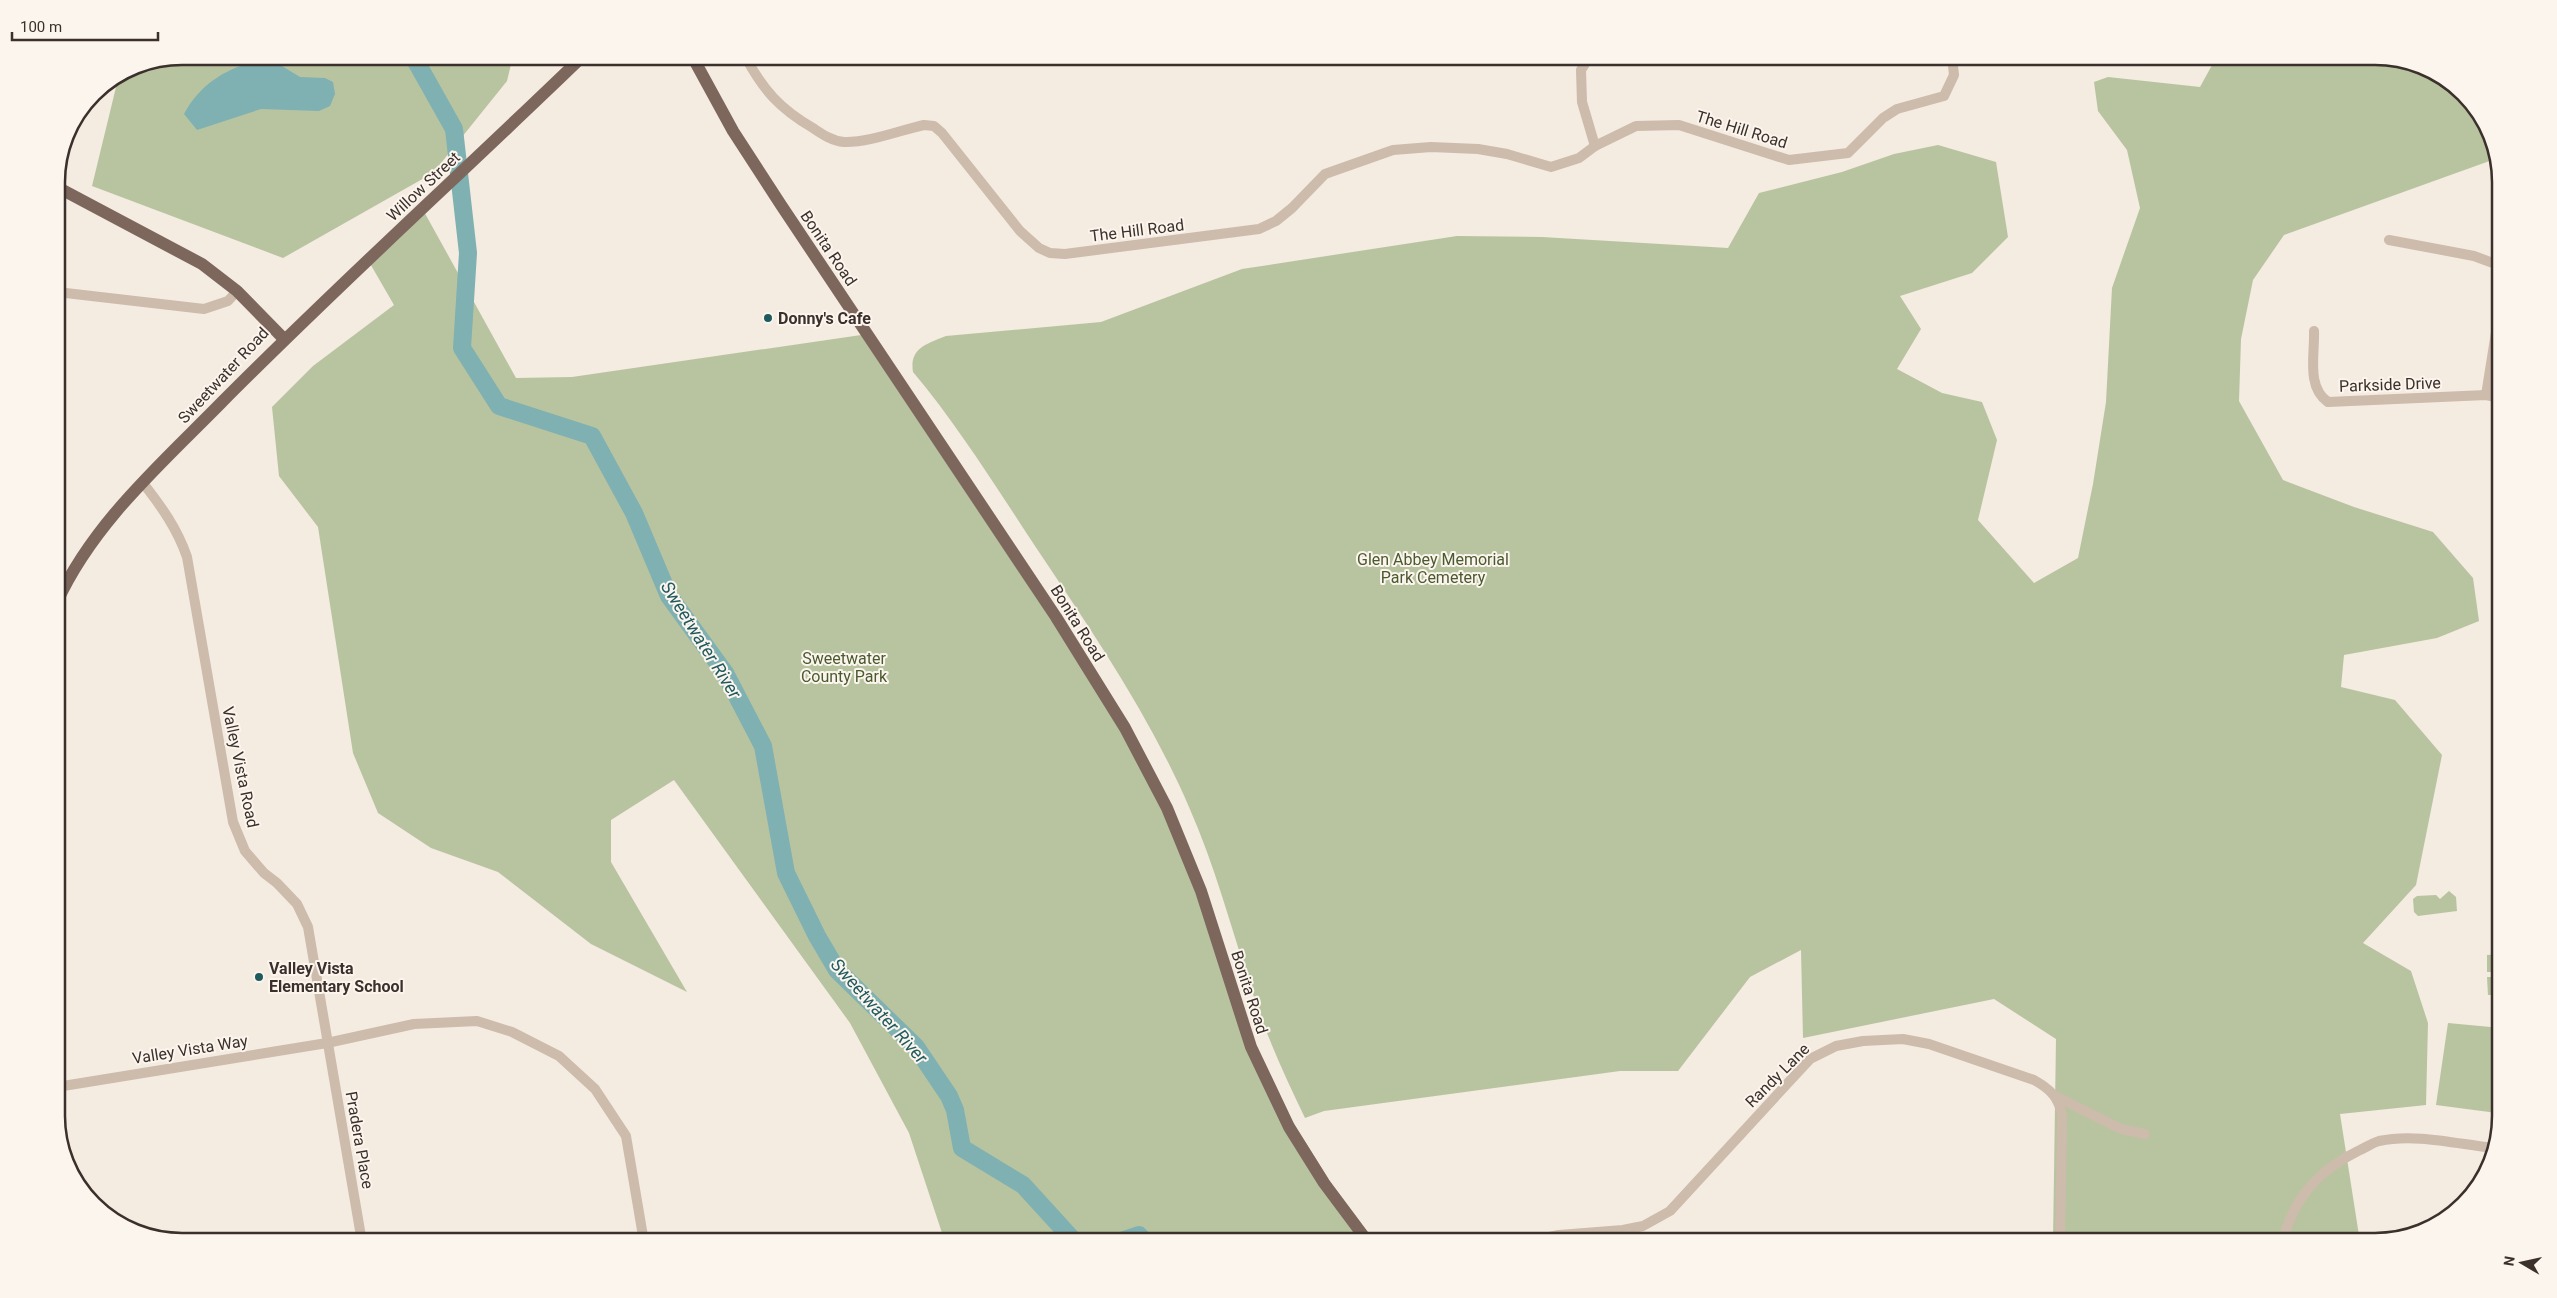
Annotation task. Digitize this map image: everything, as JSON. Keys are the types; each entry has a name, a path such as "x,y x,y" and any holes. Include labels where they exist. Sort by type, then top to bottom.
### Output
{"main road":[{"name":"Willow Street","path":"284,339 574,65"},
{"name":"Bonita Road","path":"697,65 733,131 781,206 1056,617 1125,728 1167,808 1201,891 1247,1035 1289,1127 1324,1183 1361,1233"},
{"name":"Sweetwater Road","path":"65,191 202,264 237,291 284,339 120,506 81,556 65,585"}],"street":[{"name":"The Hill Road","path":"750,65 757,80 779,106 829,138 844,142 861,140 924,125 934,126 942,133 1020,231 1039,248 1050,253 1065,254 1259,229 1276,221 1325,174 1393,150 1431,147 1478,149 1507,154 1550,167 1579,158 1595,146 1636,126 1679,125 1788,160 1848,153 1883,118 1897,109 1944,96 1954,75 1953,65"},
{"path":"1584,65 1581,70 1582,102 1595,146"},
{"path":"2389,240 2474,256 2492,263"},
{"path":"65,293 204,309 228,301 237,291"},
{"name":"Parkside Drive","path":"2314,331 2314,384 2320,397 2328,402 2492,396"},
{"path":"2486,395 2492,355"},
{"name":"Valley Vista Road","path":"143,483 162,507 179,536 187,557 233,822 245,851 264,873 277,883 297,904 308,927 328,1043"},
{"path":"328,1043 414,1024 476,1021 512,1032 559,1056 595,1089 626,1136 642,1233"},
{"name":"Randy Lane","path":"1590,1233 1643,1226 1670,1211 1810,1058 1836,1046 1863,1041 1904,1039 1929,1044 2034,1080 2049,1088 2054,1095 2121,1129 2145,1134"},
{"name":"Valley Vista Way","path":"65,1086 328,1043"},
{"name":"Pradera Place","path":"328,1043 360,1233"},
{"path":"2054,1095 2060,1104 2062,1116 2060,1233"},
{"path":"2286,1233 2294,1208 2312,1184 2343,1158 2378,1141 2408,1139 2488,1147"}],"green space":[{"path":"182,65 511,65 507,81 433,173 283,258 92,186 116,85 136,74"},
{"name":"Glen Abbey Memorial Park Cemetery","path":"2212,65 2375,65 2398,67 2427,77 2452,94 2463,105 2480,130 2490,159 2490,161 2284,235 2253,280 2241,339 2239,401 2283,480 2354,507 2433,532 2473,578 2479,621 2437,638 2344,655 2341,687 2395,700 2442,755 2416,885 2363,943 2411,971 2428,1023 2426,1105 2340,1114 2359,1233 2053,1233 2056,1039 1994,999 1803,1038 1801,950 1750,977 1678,1071 1620,1071 1324,1111 1305,1118 1263,1021 1198,829 1156,739 1098,641 977,457 913,372 912,364 917,352 926,345 946,336 1101,322 1242,269 1457,236 1542,237 1728,248 1759,193 1842,172 1894,154 1938,145 1996,162 2008,237 1972,273 1900,296 1921,329 1897,369 1942,393 1982,402 1997,440 1978,520 2034,583 2078,558 2093,484 2106,402 2112,288 2140,208 2127,150 2098,111 2094,82 2108,77 2200,87"},
{"name":"Sweetwater County Park","path":"422,208 516,378 572,377 868,334 1056,617 1159,793 1262,1073 1362,1233 942,1233 909,1133 850,1023 674,780 611,820 611,862 687,992 591,944 498,872 431,848 378,813 353,753 318,527 279,476 272,407 313,366 394,305 368,260"},
{"path":"2449,891 2456,897 2457,911 2418,916 2414,912 2413,899 2417,896 2436,895 2440,899"},
{"path":"2487,955 2492,955 2492,972 2487,972"},
{"path":"2487,977 2492,977 2492,995 2488,995"},
{"path":"2448,1023 2492,1027 2492,1112 2436,1105"}],"water":[{"path":"242,65 282,66 300,77 325,78 333,82 335,94 330,106 319,111 261,109 197,130 184,114 205,87 213,80"},
{"path":"422,65 425,65 460,127 458,129"}],"waterway":[{"name":"Sweetwater River","path":"418,65 454,129 468,253 462,348 499,406 592,436 634,513 669,596 725,673 763,746 786,873 817,936 837,970 916,1047 949,1096 955,1110 962,1148 1023,1185 1067,1233"}],"place":[{"name":"Donny's Cafe","path":"768,318"},
{"name":"Valley Vista Elementary School","path":"259,977"}]}
